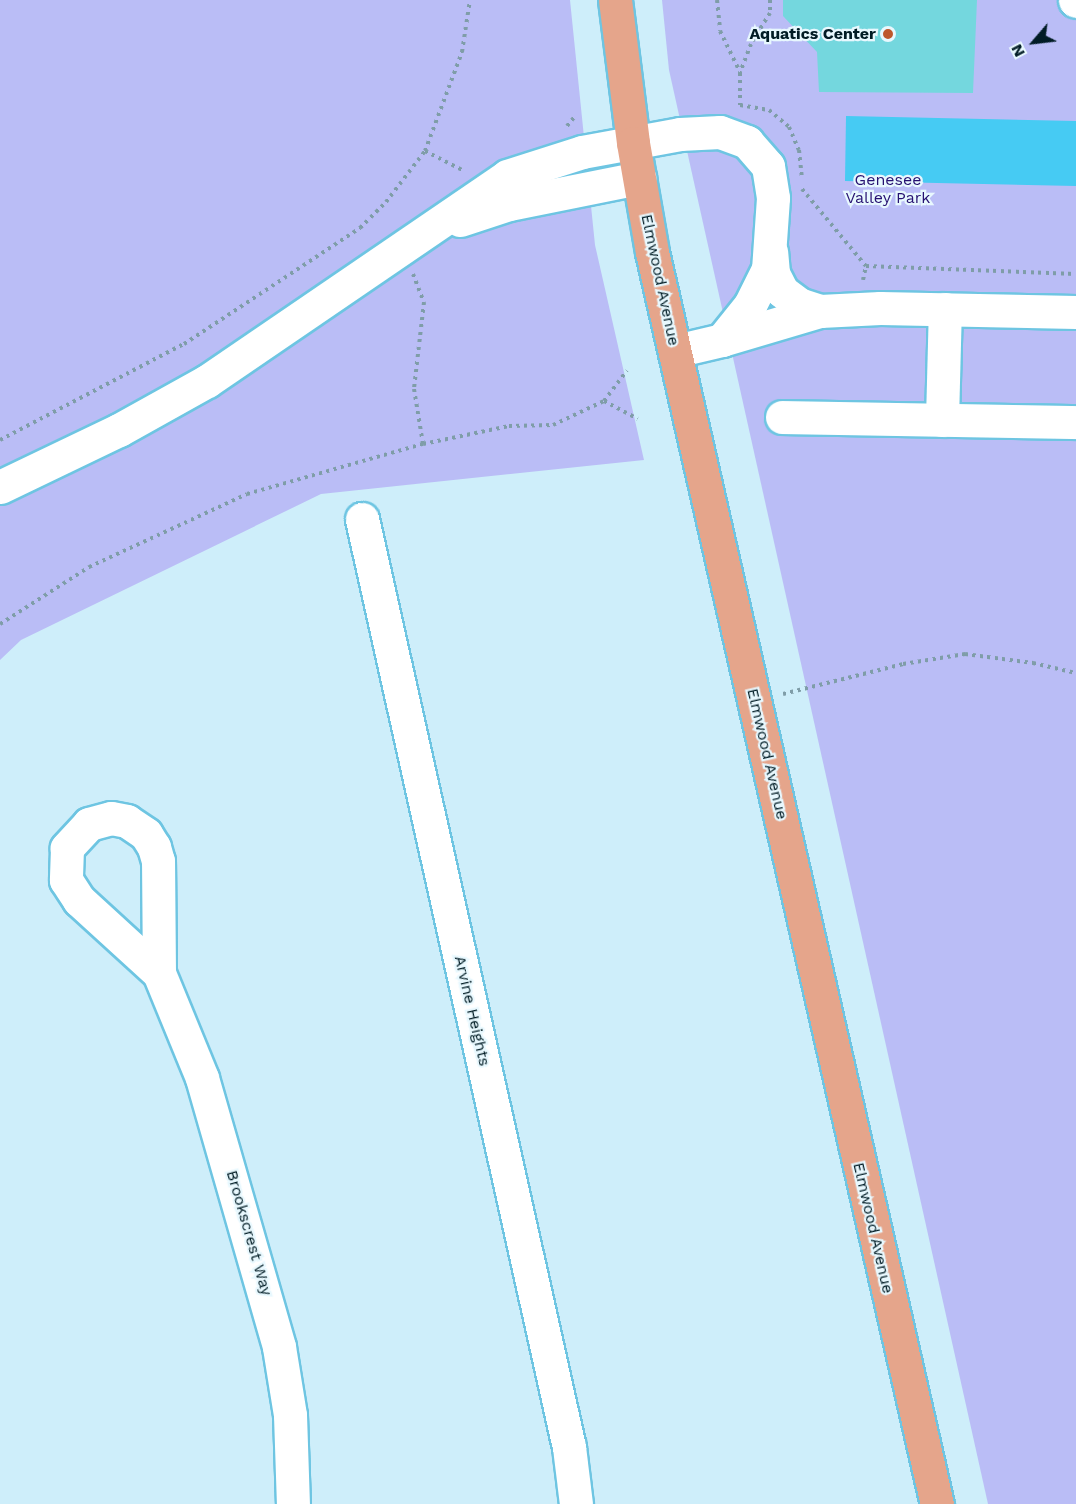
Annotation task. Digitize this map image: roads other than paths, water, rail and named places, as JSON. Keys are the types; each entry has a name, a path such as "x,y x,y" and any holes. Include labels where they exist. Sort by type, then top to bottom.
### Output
{"main road":[{"name":"Elmwood Avenue","path":"615,0 633,143 675,351 937,1504"}],"street":[{"path":"3,485 119,430 207,381 433,230 507,176 582,152 702,131 735,135 747,142 768,166 772,182 773,273 782,291 799,304 820,311"},
{"path":"433,230 509,204 639,178"},
{"path":"722,340 741,319 761,286 771,252"},
{"path":"675,351 722,340 820,311 945,309 1076,312"},
{"path":"942,420 945,309"},
{"path":"782,417 1076,422"},
{"name":"Arvine Heights","path":"362,519 569,1447 576,1504"},
{"name":"Brookscrest Way","path":"159,973 213,1111 270,1311 290,1415 293,1504"}],"place":[{"name":"Aquatics Center","path":"888,34"}],"park label":[{"name":"Genesee Valley Park","path":"888,189"}]}
